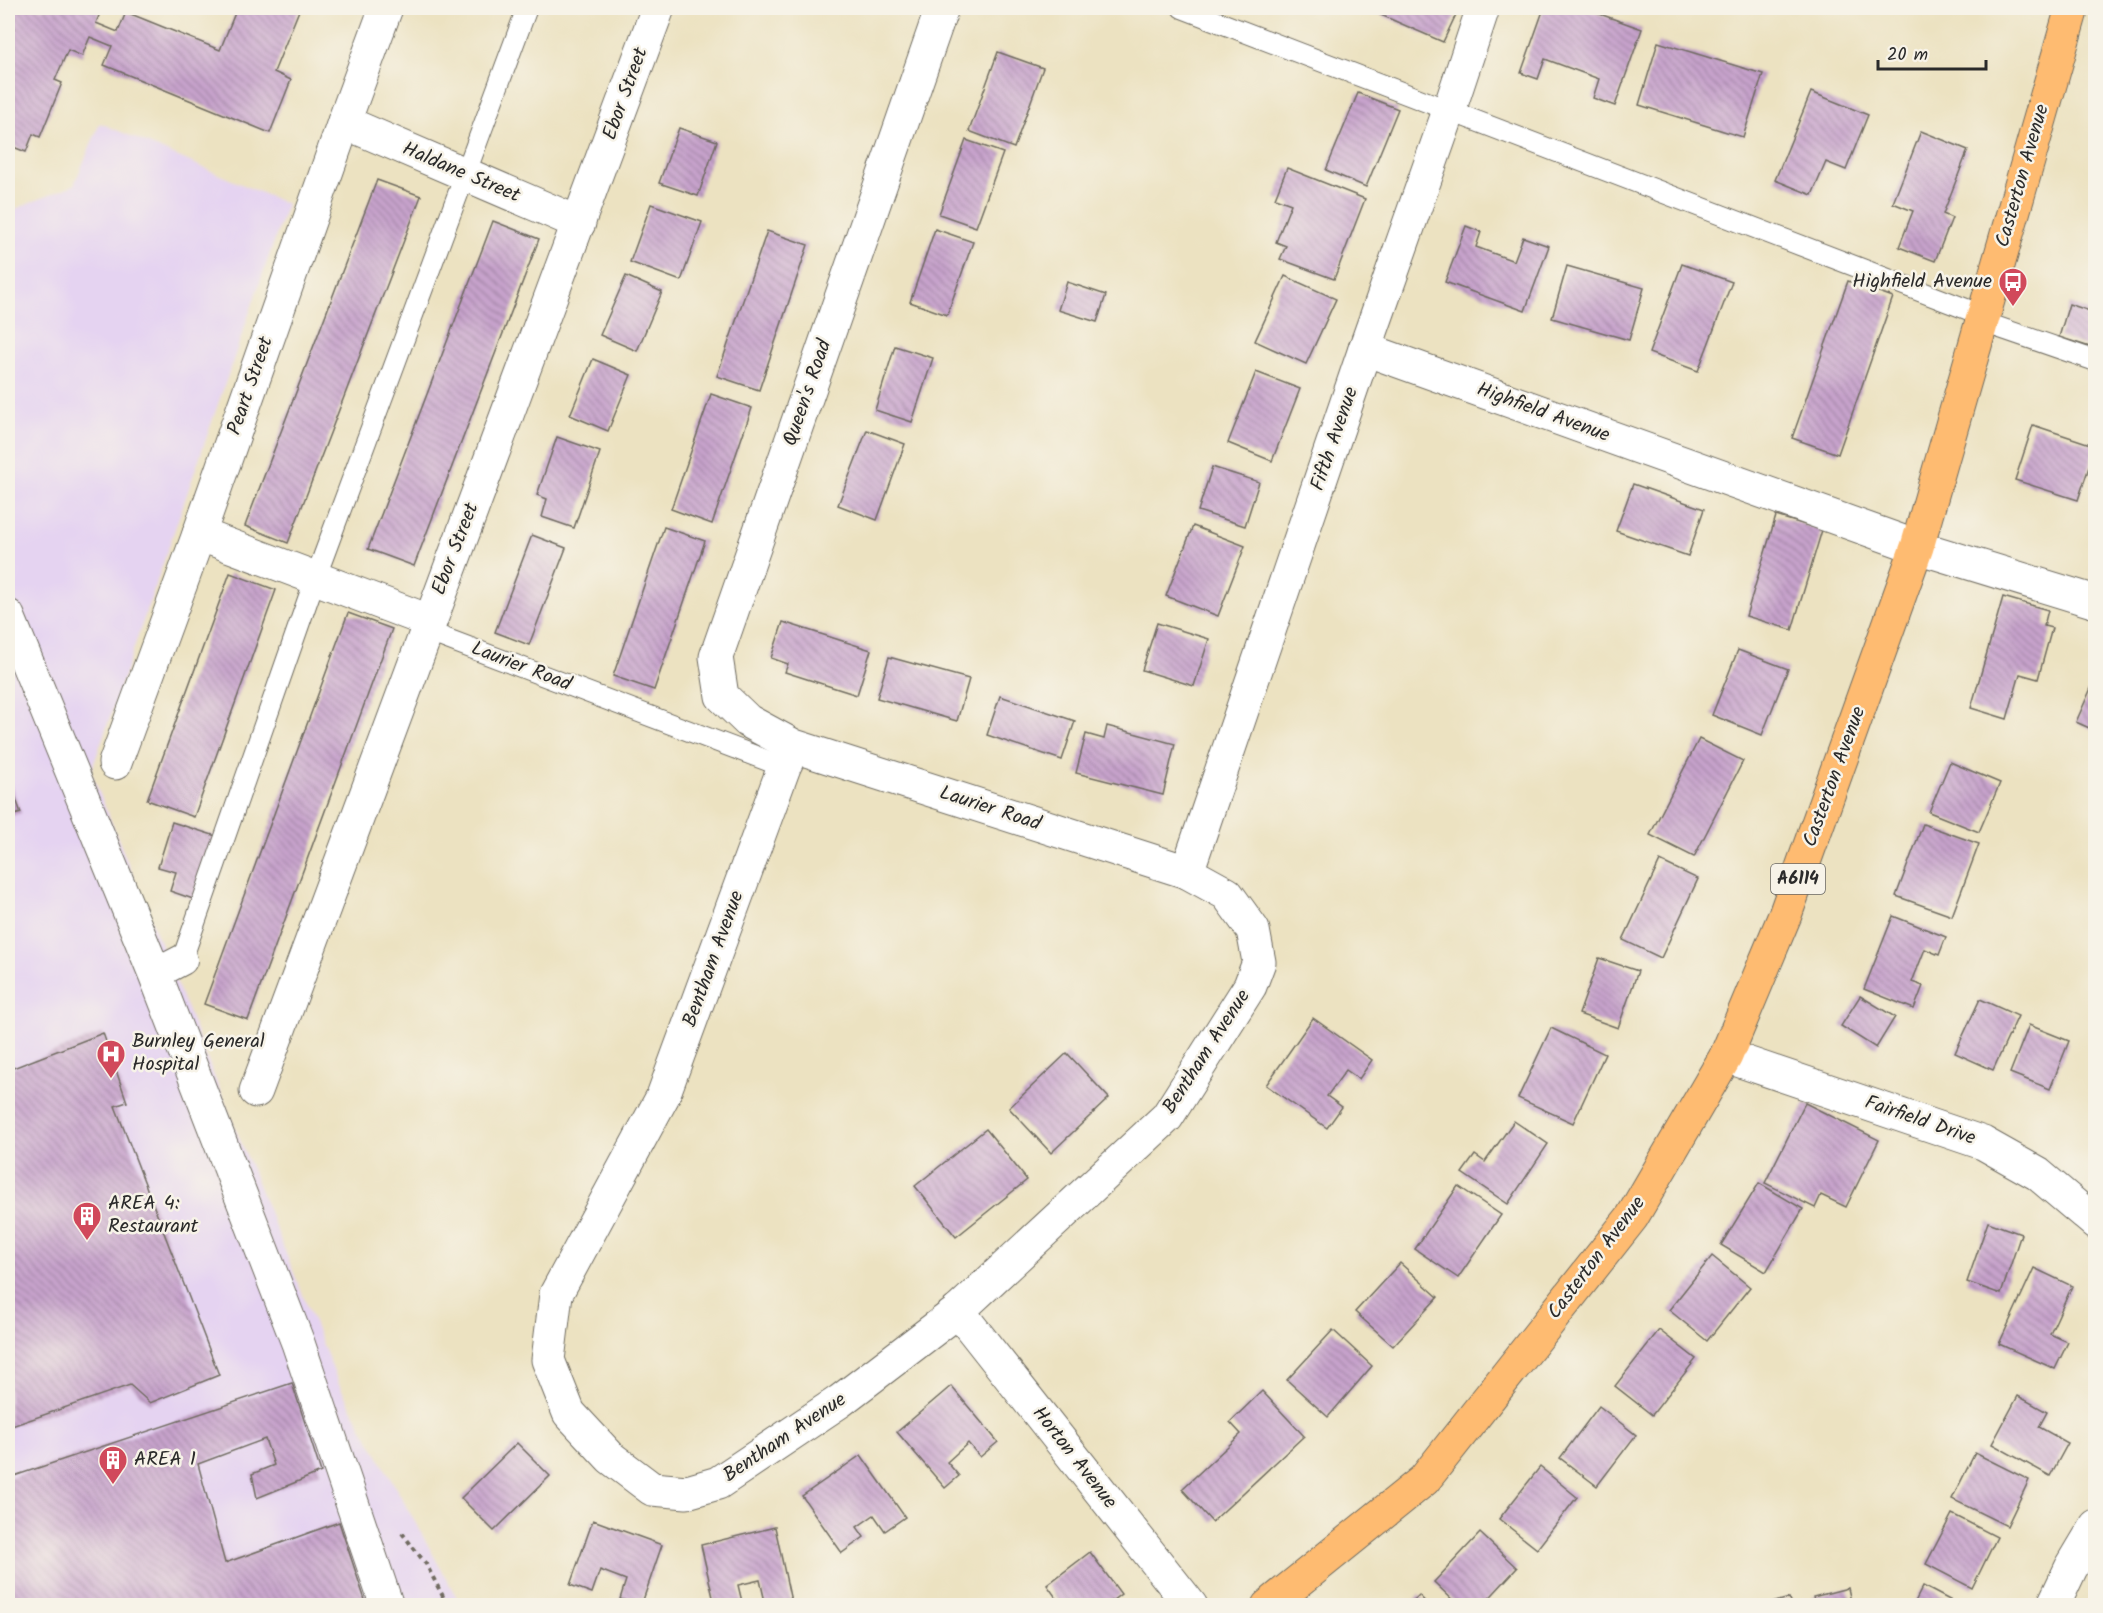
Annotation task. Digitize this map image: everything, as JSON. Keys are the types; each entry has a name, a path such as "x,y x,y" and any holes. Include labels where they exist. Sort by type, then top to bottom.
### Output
{"highway":[{"name":"Casterton Avenue","path":"1268,1605 1424,1480 1632,1217 1726,1056 1785,915 1917,547 2072,8"}],"street":[{"name":"Peart Street","path":"115,763 386,8"},
{"name":"Ebor Street","path":"256,1091 658,8"},
{"name":"Queen's Road","path":"789,756 722,696 716,657 942,8"},
{"name":"Fifth Avenue","path":"1187,872 1483,8"},
{"name":"Haldane Street","path":"344,122 579,223"},
{"name":"Highfield Avenue","path":"1365,349 1917,547 2096,602"},
{"name":"Laurier Road","path":"199,534 428,626"},
{"path":"8,618 169,967 387,1605"},
{"name":"Laurier Road","path":"789,756 1187,872"},
{"name":"Bentham Avenue","path":"789,756 663,1096 556,1294 548,1360 569,1413 611,1458 652,1489 687,1492 718,1483 840,1401 958,1311 1167,1117 1250,986 1259,962 1254,930 1227,894 1187,872"},
{"name":"Fairfield Drive","path":"1726,1056 1983,1143 2038,1174 2096,1223"},
{"name":"Horton Avenue","path":"958,1311 1191,1605"},
{"path":"2053,1605 2071,1568 2096,1527"}],"lane":[{"path":"169,967 527,8"},
{"path":"1182,8 2096,361"},
{"name":"Laurier Road","path":"428,626 789,756"}],"shaded area":[{"name":"Burnley General Hospital","path":"100,123 287,204 91,772 340,1387 461,1605 8,1606 8,212 74,185"}],"building":[{"path":"8,8 102,8 96,23 118,32 126,12 220,50 237,8 300,8 274,72 291,80 270,133 104,65 112,46 90,37 82,56 68,50 55,80 62,83 40,137 33,134 26,152 8,145 8,44 14,28 8,26"},
{"path":"1365,8 1459,8 1443,42"},
{"path":"1544,8 1583,8 1642,29 1615,106 1593,98 1599,79 1545,59 1538,79 1521,73"},
{"path":"1658,42 1763,74 1743,137 1639,105"},
{"path":"998,52 1043,68 1014,148 969,131"},
{"path":"1811,92 1868,115 1846,170 1826,162 1812,195 1775,180"},
{"path":"1358,93 1398,109 1366,187 1326,170"},
{"path":"679,128 717,141 698,196 659,183"},
{"path":"1921,131 1968,150 1943,214 1952,218 1935,261 1899,247 1913,211 1893,203"},
{"path":"966,140 1003,153 976,227 939,214"},
{"path":"1287,168 1365,199 1334,279 1280,259 1286,246 1276,242 1291,204 1275,198"},
{"path":"377,180 421,196 288,543 245,526"},
{"path":"651,204 702,222 681,281 630,262"},
{"path":"493,221 539,239 414,566 368,549"},
{"path":"1466,226 1481,232 1476,247 1514,261 1523,237 1549,246 1525,311 1445,282"},
{"path":"935,229 973,242 947,315 910,302"},
{"path":"767,231 808,245 759,390 717,376"},
{"path":"1682,264 1732,282 1698,371 1649,353"},
{"path":"1567,266 1644,288 1629,340 1552,318"},
{"path":"626,276 662,292 637,351 600,335"},
{"path":"1285,276 1336,299 1306,364 1255,341"},
{"path":"1848,281 1893,297 1838,454 1792,438"},
{"path":"1067,282 1106,295 1097,322 1058,310"},
{"path":"2069,304 2096,313 2096,349 2059,337"},
{"path":"895,346 933,358 912,422 875,410"},
{"path":"593,359 631,375 608,431 570,415"},
{"path":"1256,372 1300,389 1272,461 1228,443"},
{"path":"711,394 752,408 712,524 671,509"},
{"path":"2033,425 2096,446 2078,500 2015,480"},
{"path":"867,430 905,444 877,520 838,505"},
{"path":"557,437 600,452 574,528 542,517 547,499 537,495"},
{"path":"1212,467 1259,482 1245,526 1198,511"},
{"path":"1633,484 1704,509 1688,556 1616,531"},
{"path":"1776,516 1822,530 1792,630 1746,616"},
{"path":"1193,526 1245,546 1218,616 1166,596"},
{"path":"664,527 705,541 654,690 613,676"},
{"path":"532,535 566,548 529,645 495,632"},
{"path":"230,573 276,590 194,817 147,800"},
{"path":"2003,597 2048,610 2044,626 2052,628 2038,679 2020,674 2007,719 1971,708"},
{"path":"348,613 392,629 248,1020 204,1004"},
{"path":"783,622 871,650 857,695 785,672 788,664 771,658"},
{"path":"1157,623 1209,639 1194,686 1142,670"},
{"path":"1738,650 1788,669 1762,735 1712,715"},
{"path":"889,657 969,679 957,721 877,698"},
{"path":"2096,677 2096,731 2076,722"},
{"path":"1000,696 1075,721 1062,760 987,735"},
{"path":"1107,726 1175,744 1163,795 1076,773 1086,734 1104,739"},
{"path":"1699,739 1743,761 1694,857 1650,835"},
{"path":"1950,762 2000,783 1979,832 1929,812"},
{"path":"8,777 21,813 8,817"},
{"path":"172,822 216,836 196,900 170,891 176,872 158,867"},
{"path":"1923,824 1979,844 1952,916 1896,896"},
{"path":"1660,861 1698,879 1661,958 1623,940"},
{"path":"1893,916 1946,937 1939,955 1925,949 1912,982 1923,986 1914,1009 1864,989"},
{"path":"1599,958 1638,971 1618,1028 1579,1014"},
{"path":"1860,996 1895,1017 1876,1048 1841,1026"},
{"path":"1980,999 2018,1016 1993,1070 1955,1053"},
{"path":"1313,1018 1372,1060 1359,1079 1346,1070 1327,1096 1342,1107 1327,1128 1266,1085"},
{"path":"2029,1025 2069,1041 2050,1089 2010,1073"},
{"path":"1551,1028 1605,1054 1573,1123 1518,1098"},
{"name":"AREA 4: Restaurant","path":"103,1033 127,1102 115,1106 219,1375 150,1403 130,1385 9,1427 8,1070"},
{"path":"1067,1053 1109,1098 1051,1153 1009,1108"},
{"path":"1805,1103 1879,1140 1846,1207 1821,1195 1815,1208 1765,1183"},
{"path":"1514,1121 1548,1144 1508,1204 1462,1173 1475,1155 1485,1162"},
{"path":"986,1129 1027,1180 956,1237 915,1186"},
{"path":"1759,1183 1803,1209 1766,1272 1721,1245"},
{"path":"1458,1186 1501,1215 1458,1278 1415,1249"},
{"path":"1988,1222 2021,1234 2001,1294 1967,1282"},
{"path":"1712,1256 1750,1287 1707,1341 1669,1310"},
{"path":"1400,1263 1438,1297 1393,1346 1355,1312"},
{"path":"2034,1268 2072,1286 2050,1334 2068,1342 2055,1369 1999,1344"},
{"path":"1333,1330 1372,1366 1328,1417 1287,1380"},
{"path":"1659,1330 1696,1359 1652,1415 1615,1386"},
{"name":"AREA 1","path":"292,1383 321,1472 257,1498 252,1474 274,1465 265,1439 198,1464 225,1563 339,1522 367,1606 8,1606 8,1478"},
{"path":"951,1386 998,1442 980,1457 968,1443 947,1462 959,1476 945,1488 897,1432"},
{"path":"1262,1391 1304,1436 1212,1522 1182,1489 1241,1434 1230,1422"},
{"path":"2018,1396 2047,1412 2039,1427 2068,1443 2050,1476 1992,1444"},
{"path":"1599,1406 1636,1435 1597,1486 1560,1458"},
{"path":"517,1443 550,1476 494,1531 461,1498"},
{"path":"1975,1453 2029,1480 2007,1526 1952,1499"},
{"path":"861,1455 905,1517 885,1531 874,1515 857,1527 864,1537 842,1553 802,1496"},
{"path":"1540,1467 1577,1497 1537,1549 1499,1519"},
{"path":"1952,1514 1997,1537 1972,1588 1926,1564"},
{"path":"593,1520 662,1545 641,1606 620,1599 626,1580 600,1570 592,1593 570,1585"},
{"path":"775,1527 792,1606 766,1606 760,1580 738,1585 743,1606 715,1606 701,1545"},
{"path":"1480,1533 1517,1568 1482,1606 1459,1606 1434,1582"},
{"path":"1090,1552 1121,1594 1105,1606 1062,1606 1047,1585"},
{"path":"1923,1586 1961,1606 1913,1606"},
{"path":"1848,1588 1852,1606 1815,1606 1813,1597"},
{"path":"1419,1595 1429,1606 1408,1606"},
{"path":"1789,1598 1791,1606 1765,1606 1765,1605"}],"place":[{"name":"Highfield Avenue","path":"2013,308"},
{"name":"Burnley General Hospital","path":"111,1080"},
{"name":"AREA 4: Restaurant","path":"87,1242"},
{"name":"AREA 1","path":"113,1486"}]}
